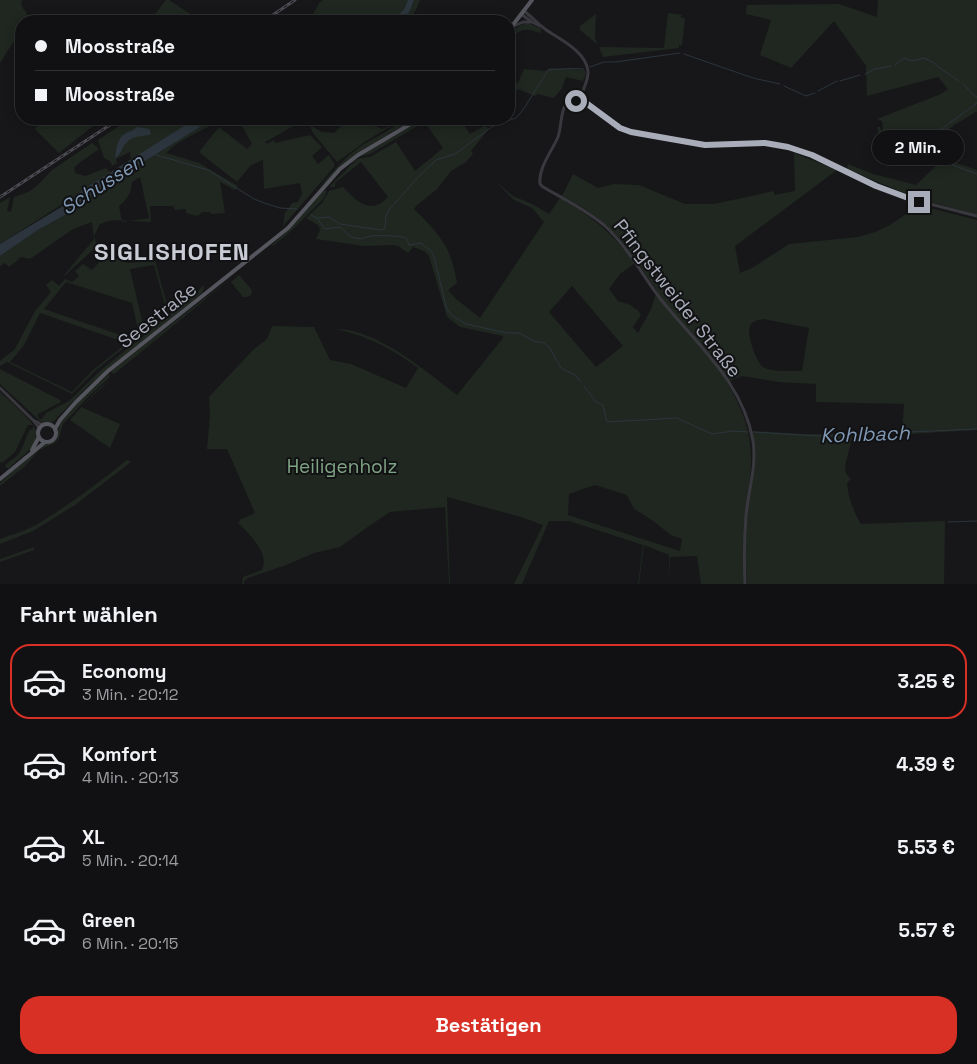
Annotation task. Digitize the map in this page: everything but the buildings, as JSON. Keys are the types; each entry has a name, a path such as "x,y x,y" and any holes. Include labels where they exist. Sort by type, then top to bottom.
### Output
{"main road":[{"path":"515,22 532,0"},
{"name":"Seestraße","path":"0,479 31,452 45,442 50,442 54,439 55,429 60,420 108,371 288,228 340,169 358,155 408,125"},
{"name":"Seestraße","path":"42,427 60,420"},
{"path":"50,425 55,429"},
{"path":"42,427 40,437 45,442"},
{"name":"Seestraße","path":"31,452 40,437"}],"street":[{"path":"523,12 532,22 543,27"},
{"path":"523,12 576,51 584,60 588,74 581,96 582,100 620,128 637,134 705,145 765,143 788,147 823,160 903,197 977,216"},
{"path":"515,26 523,22 532,22"},
{"name":"Pfingstweider Straße","path":"582,100 569,100 564,105 558,136 539,182 543,188 593,216 613,234 671,312 719,366 734,392 747,419 754,447 744,540 745,583"},
{"path":"0,388 42,427"}],"green space":[{"path":"0,0 23,0 21,2 23,9 28,15 15,15 15,39 0,63"},
{"path":"166,0 169,0 192,15 155,15"},
{"path":"323,0 408,0 404,9 398,15 313,15"},
{"path":"414,0 420,0 412,15 406,15"},
{"path":"878,0 977,0 977,111 946,132 933,152 951,161 977,170 977,215 914,197 847,169 848,164 873,174 916,185 939,163 941,158 930,154 929,151 934,140 916,133 909,150 879,137 877,127 883,130 882,121 877,119 941,94 948,89 938,77 867,96 866,66 834,21 791,68 760,55 771,20 746,14 747,5 839,4 877,17"},
{"path":"668,13 682,15 680,17 685,18 682,45 679,45 679,48 603,57 599,47 664,48"},
{"path":"596,14 595,38 598,45 580,30 580,26"},
{"path":"528,23 542,29 540,33 523,30 515,35 515,30"},
{"path":"550,68 585,70 586,74 583,81 566,77 562,88 554,98 537,94 535,96 518,89 515,93 515,83 518,83 524,69 546,71"},
{"path":"121,125 186,125 131,160 130,152 116,159 117,163 112,166 110,161 104,158 98,140"},
{"path":"203,125 212,125 178,143 166,153 199,163 238,186 235,190 220,182 225,213 211,214 210,212 203,212 197,216 186,213 186,209 175,210 173,206 150,206 151,222 129,221 149,218 140,177 132,182 131,190 125,201 119,206 122,220 112,220 100,224 94,236 97,246 61,279 94,239 92,222 73,229 30,259 21,257 9,267 5,263 0,266 0,256 38,230 67,214 98,190"},
{"path":"241,125 295,125 265,142 267,144 274,140 275,143 310,135 322,147 312,156 318,164 329,155 334,163 334,167 283,226 285,213 292,203 298,202 302,194 300,183 264,189 263,160 251,165 237,182 199,152 219,127 247,149 252,144"},
{"path":"310,125 322,132 334,133 343,125 372,125 382,129 392,125 337,162 313,133"},
{"path":"414,125 419,125 370,154 358,157"},
{"name":"Heiligenholz","path":"427,125 464,125 470,134 486,125 488,130 471,151 473,154 466,162 451,171 437,189 414,209 431,226 448,250 457,283 448,290 480,318 544,222 532,208 514,200 494,180 513,196 549,214 560,198 593,219 618,242 635,263 620,274 609,289 618,301 631,305 641,315 633,327 638,333 651,309 657,291 628,250 611,230 589,211 562,196 573,174 598,188 614,184 639,185 685,204 714,204 774,191 774,195 795,191 794,153 837,170 735,246 740,273 752,268 789,244 858,237 875,232 906,214 910,203 977,220 977,430 908,434 902,432 904,404 816,402 816,384 779,382 742,376 727,382 744,418 751,448 750,479 745,518 753,477 752,431 853,434 845,466 846,474 851,479 847,483 850,499 861,524 945,521 944,584 747,584 744,526 744,584 701,584 697,556 670,557 669,584 669,555 644,545 638,584 643,545 569,521 549,521 522,584 514,584 543,525 521,517 447,497 450,584 445,507 390,512 340,547 314,553 248,578 242,584 243,577 262,570 264,564 263,557 257,544 238,523 239,520 255,513 227,449 207,449 210,414 209,397 253,350 267,339 272,326 314,327 330,360 351,364 406,388 418,368 379,344 358,335 335,329 350,330 366,335 415,363 457,395 503,338 503,336 460,327 447,317 429,256 424,251 413,247 408,253 393,245 364,246 316,239 320,230 318,225 306,218 322,203 329,191 343,187 358,201 370,206 382,203 388,197 361,162 335,183 335,187 329,187 356,160 370,157 396,142 415,171 443,148","holes":["572,286 623,346 596,367 549,312","763,319 809,328 802,371 771,370 766,369 760,364 752,347 749,330 752,323","595,485 627,495 634,509 671,535 682,539 680,551 568,515 569,494"]},
{"path":"38,126 93,126 59,153 35,129"},
{"path":"395,126 402,126 356,154 319,188 351,154"},
{"path":"92,143 99,149 74,168 75,173 85,176 106,168 111,173 0,244 0,203 10,197 7,211 11,212 14,197 28,192 37,186 52,170"},
{"path":"324,190 327,191 324,198 273,246 272,245"},
{"path":"106,255 128,263 155,261 169,312 96,370 72,394 7,362 0,366 0,361 15,349 35,311 51,292 46,285 52,280 59,286 65,279 72,282 79,276 75,271 83,264 92,270","holes":["154,265 167,312 144,329 130,269","66,282 132,303 139,334 132,339 44,309","40,313 127,343 93,370 72,392 10,362 24,345"]},
{"path":"235,275 114,374 112,373 111,371"},
{"path":"239,275 252,290 251,295 247,297 243,297 231,282"},
{"path":"203,285 202,293 88,386 53,422 43,423 0,384 0,369 60,400 61,402 38,414 39,419 42,419 46,413 69,401 101,370 195,295"},
{"path":"109,374 110,377 63,424 59,438 55,443 39,450 25,466 0,486 0,483 36,449 43,444 55,440 61,421"},
{"path":"0,392 33,425 28,425 15,452 2,463 0,462"},
{"path":"81,407 120,424 110,448 70,420"},
{"path":"33,425 37,436 36,441 9,468 6,468 5,465 20,452 30,429 32,430"},
{"path":"127,460 131,462 75,505 33,531 0,544 0,539 32,527 60,510"},
{"path":"34,547 34,550 0,562 0,559"}],"water":[{"path":"408,0 414,0 406,15 398,15 404,9"},
{"name":"Schussen","path":"185,125 203,125 98,190 67,214 38,230 0,256 0,244 63,206 84,189"},
{"path":"137,127 150,129 151,134 129,140 115,158 117,144 123,135"}],"waterway":[{"path":"590,67 604,62 680,53"},
{"path":"684,54 753,78 780,84"},
{"path":"895,65 904,58 912,61 924,58 959,81"},
{"path":"865,74 875,69 891,66"},
{"path":"515,118 523,110 548,70 584,69"},
{"path":"840,81 860,75"},
{"path":"818,91 837,81"},
{"path":"963,84 977,98"},
{"path":"784,86 806,96 815,93"},
{"path":"977,103 939,131 927,150 931,157 977,174"},
{"path":"318,218 329,217 340,224 381,230 385,228 386,216 389,210 436,160 455,154 496,125"},
{"name":"Kohlbach","path":"153,154 208,170 254,199 267,204 280,208 297,209"},
{"name":"Kohlbach","path":"311,215 317,218 325,229 340,227 349,235 360,239 373,236 395,236 406,238 409,245 421,243 431,251 434,257 447,310 453,316 466,324 507,333 519,333 534,341 544,343 550,348 561,368 575,375 581,382"},
{"name":"Kohlbach","path":"584,386 596,402 603,405 607,422 677,418 712,434 734,431 748,432"},
{"name":"Kohlbach","path":"753,432 818,436 977,429"},
{"path":"948,522 977,521"}],"railway":[{"path":"273,15 295,0"},
{"path":"0,197 110,125"}],"district":[{"name":"SIGLISHOFEN","path":"172,252"}],"route":[{"path":"576,101 582,100 620,128 655,138 705,145 722,146 765,143 788,147 823,160 876,186 919,202"}]}
